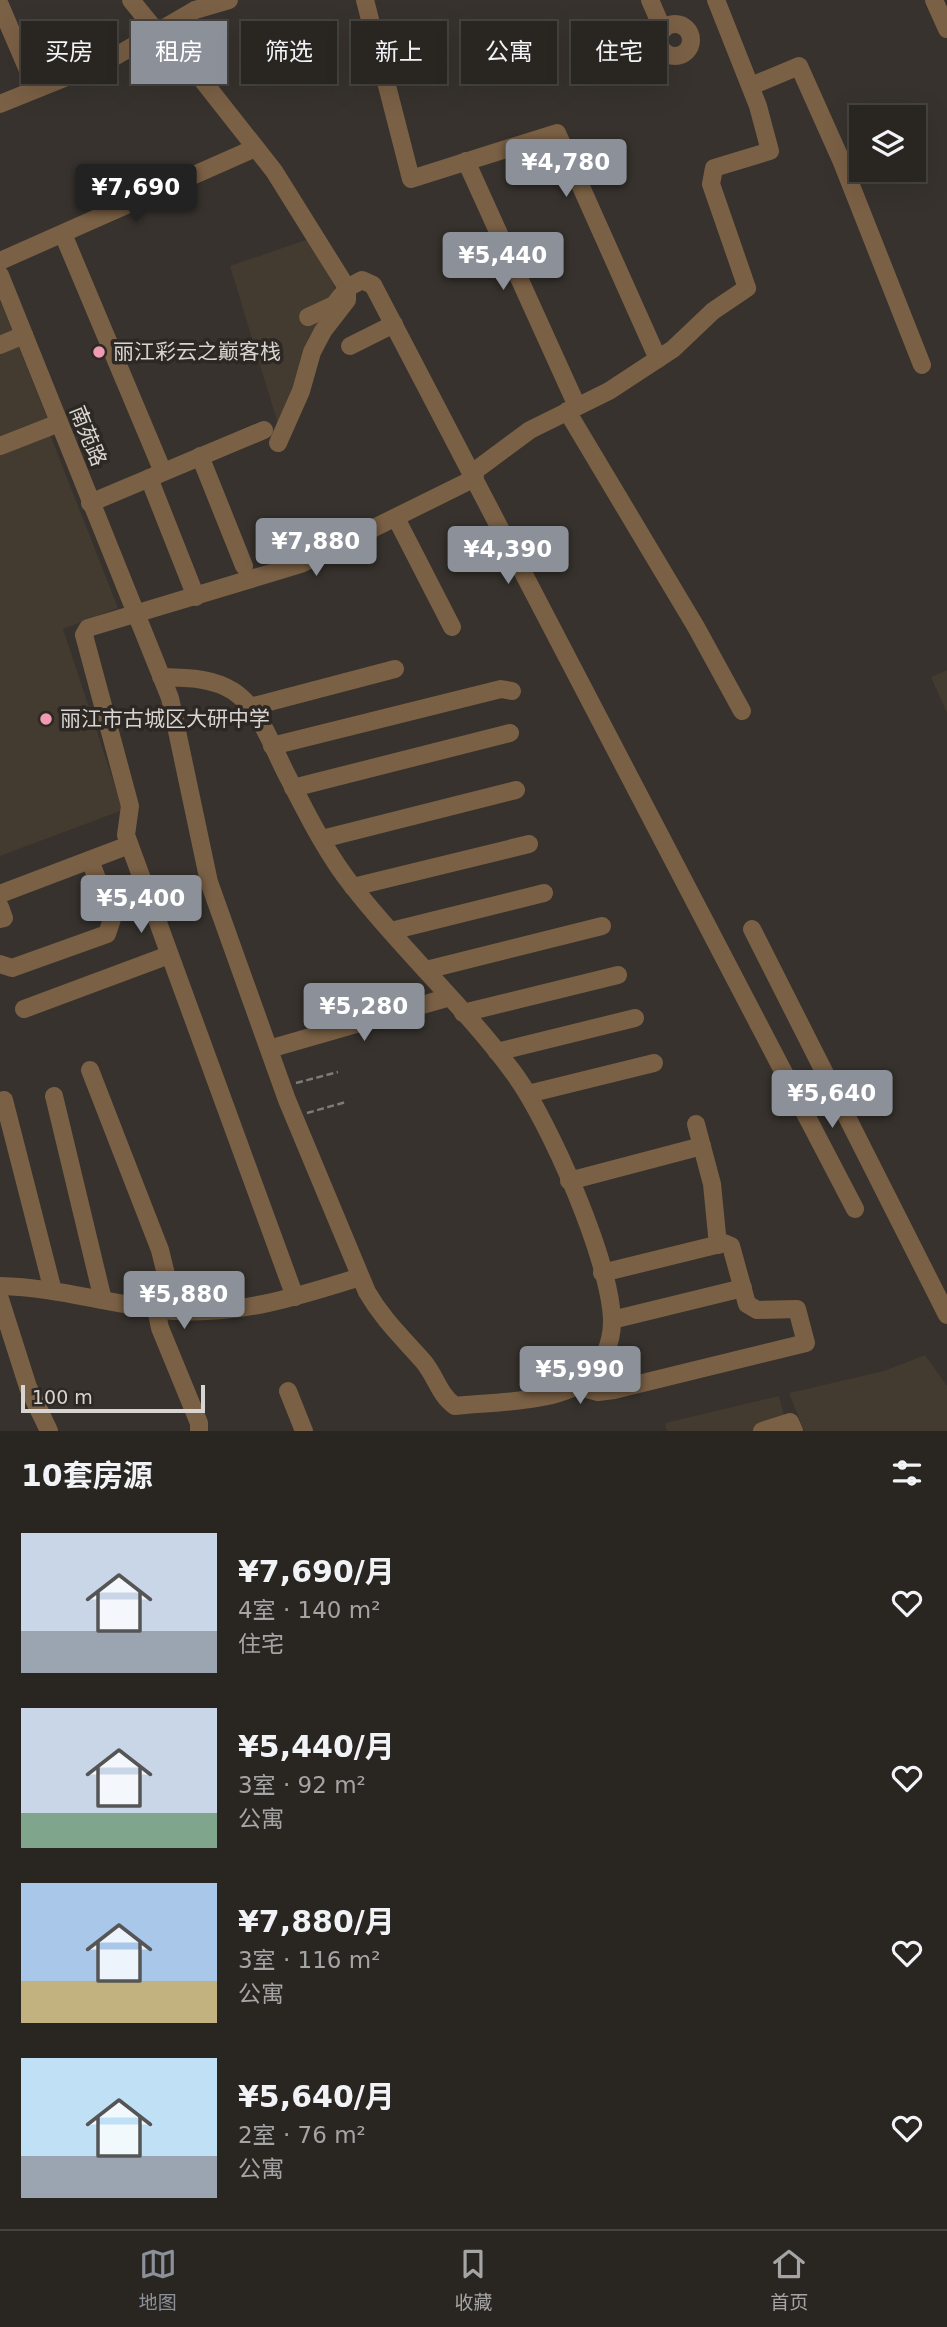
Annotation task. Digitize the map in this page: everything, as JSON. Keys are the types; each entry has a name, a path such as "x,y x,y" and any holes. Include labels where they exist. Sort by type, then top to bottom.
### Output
{"street":[{"path":"131,0 147,21"},
{"path":"176,21 195,10 229,0"},
{"path":"365,0 411,179 557,133 658,359"},
{"path":"649,0 659,21"},
{"path":"295,1297 129,845 126,831 130,806 84,638 88,628 301,564 396,518 474,476 530,430 609,391 658,359 685,340 713,312 747,288 710,180 715,168 770,151 751,86 716,0"},
{"path":"934,0 947,29"},
{"path":"0,5 36,89"},
{"path":"0,104 109,60 131,47"},
{"path":"751,86 799,66 841,160 922,365"},
{"path":"205,84 274,171 347,288 346,300 312,352 300,391 278,443"},
{"path":"0,261 255,148"},
{"path":"466,162 572,409 742,712"},
{"path":"63,234 156,475 196,597"},
{"name":"南苑路","path":"0,275 161,677 176,720 209,882 294,1117 360,1278 384,1321 423,1361 446,1401 455,1406 551,1395 576,1386"},
{"path":"308,317 334,305 347,288 362,280 373,285 592,708 642,797 687,890 714,933 855,1209"},
{"path":"350,346 394,324"},
{"path":"0,345 24,335"},
{"path":"0,446 59,424"},
{"path":"90,503 264,430"},
{"path":"200,456 244,566"},
{"path":"396,518 452,627"},
{"path":"250,707 395,669"},
{"path":"161,677 214,682 234,692 250,707 322,839 353,887 497,1052 528,1094 569,1181 603,1273 612,1320 610,1340 603,1358 591,1375 576,1386"},
{"path":"272,746 501,690 512,691"},
{"path":"293,788 510,733"},
{"path":"322,839 516,790"},
{"path":"353,887 529,844"},
{"path":"0,894 129,845"},
{"path":"0,964 12,968 107,934 111,919 90,860"},
{"path":"391,931 544,893"},
{"path":"0,907 4,918 0,919"},
{"path":"426,970 602,926"},
{"path":"752,929 947,1315"},
{"path":"24,1009 169,954"},
{"path":"463,1013 618,975"},
{"path":"269,1049 450,998"},
{"path":"497,1052 635,1018"},
{"path":"528,1094 654,1063"},
{"path":"90,1070 160,1251 175,1311"},
{"path":"54,1096 103,1300"},
{"path":"4,1100 53,1291"},
{"path":"696,1124 712,1184 718,1245"},
{"path":"569,1181 702,1146"},
{"path":"576,1386 598,1392 614,1390 806,1343 797,1309 752,1308 747,1304 731,1246 724,1243 603,1273"},
{"path":"49,1431 28,1387 1,1285 175,1311 240,1309 295,1297 360,1278"},
{"path":"612,1320 743,1288"},
{"path":"156,1309 160,1328 199,1423 199,1431"},
{"path":"288,1391 304,1431"},
{"path":"762,1431 792,1427"}],"path":[{"path":"283,1087 338,1072"},
{"path":"294,1117 346,1102"}],"shaded area":[{"path":"309,239 341,299 309,337 293,400 278,424 230,266"},
{"path":"0,300 47,418 0,436"},
{"name":"丽江市古城区大研中学","path":"49,432 118,608 63,629 123,810 0,856 0,451"},
{"path":"947,670 947,713 931,677"},
{"path":"925,1355 947,1386 947,1431 804,1431 789,1393 884,1371"},
{"path":"779,1396 788,1431 667,1431 665,1423"}],"place":[{"name":"丽江彩云之巅客栈","path":"99,352"},
{"name":"丽江市古城区大研中学","path":"46,719"}]}
